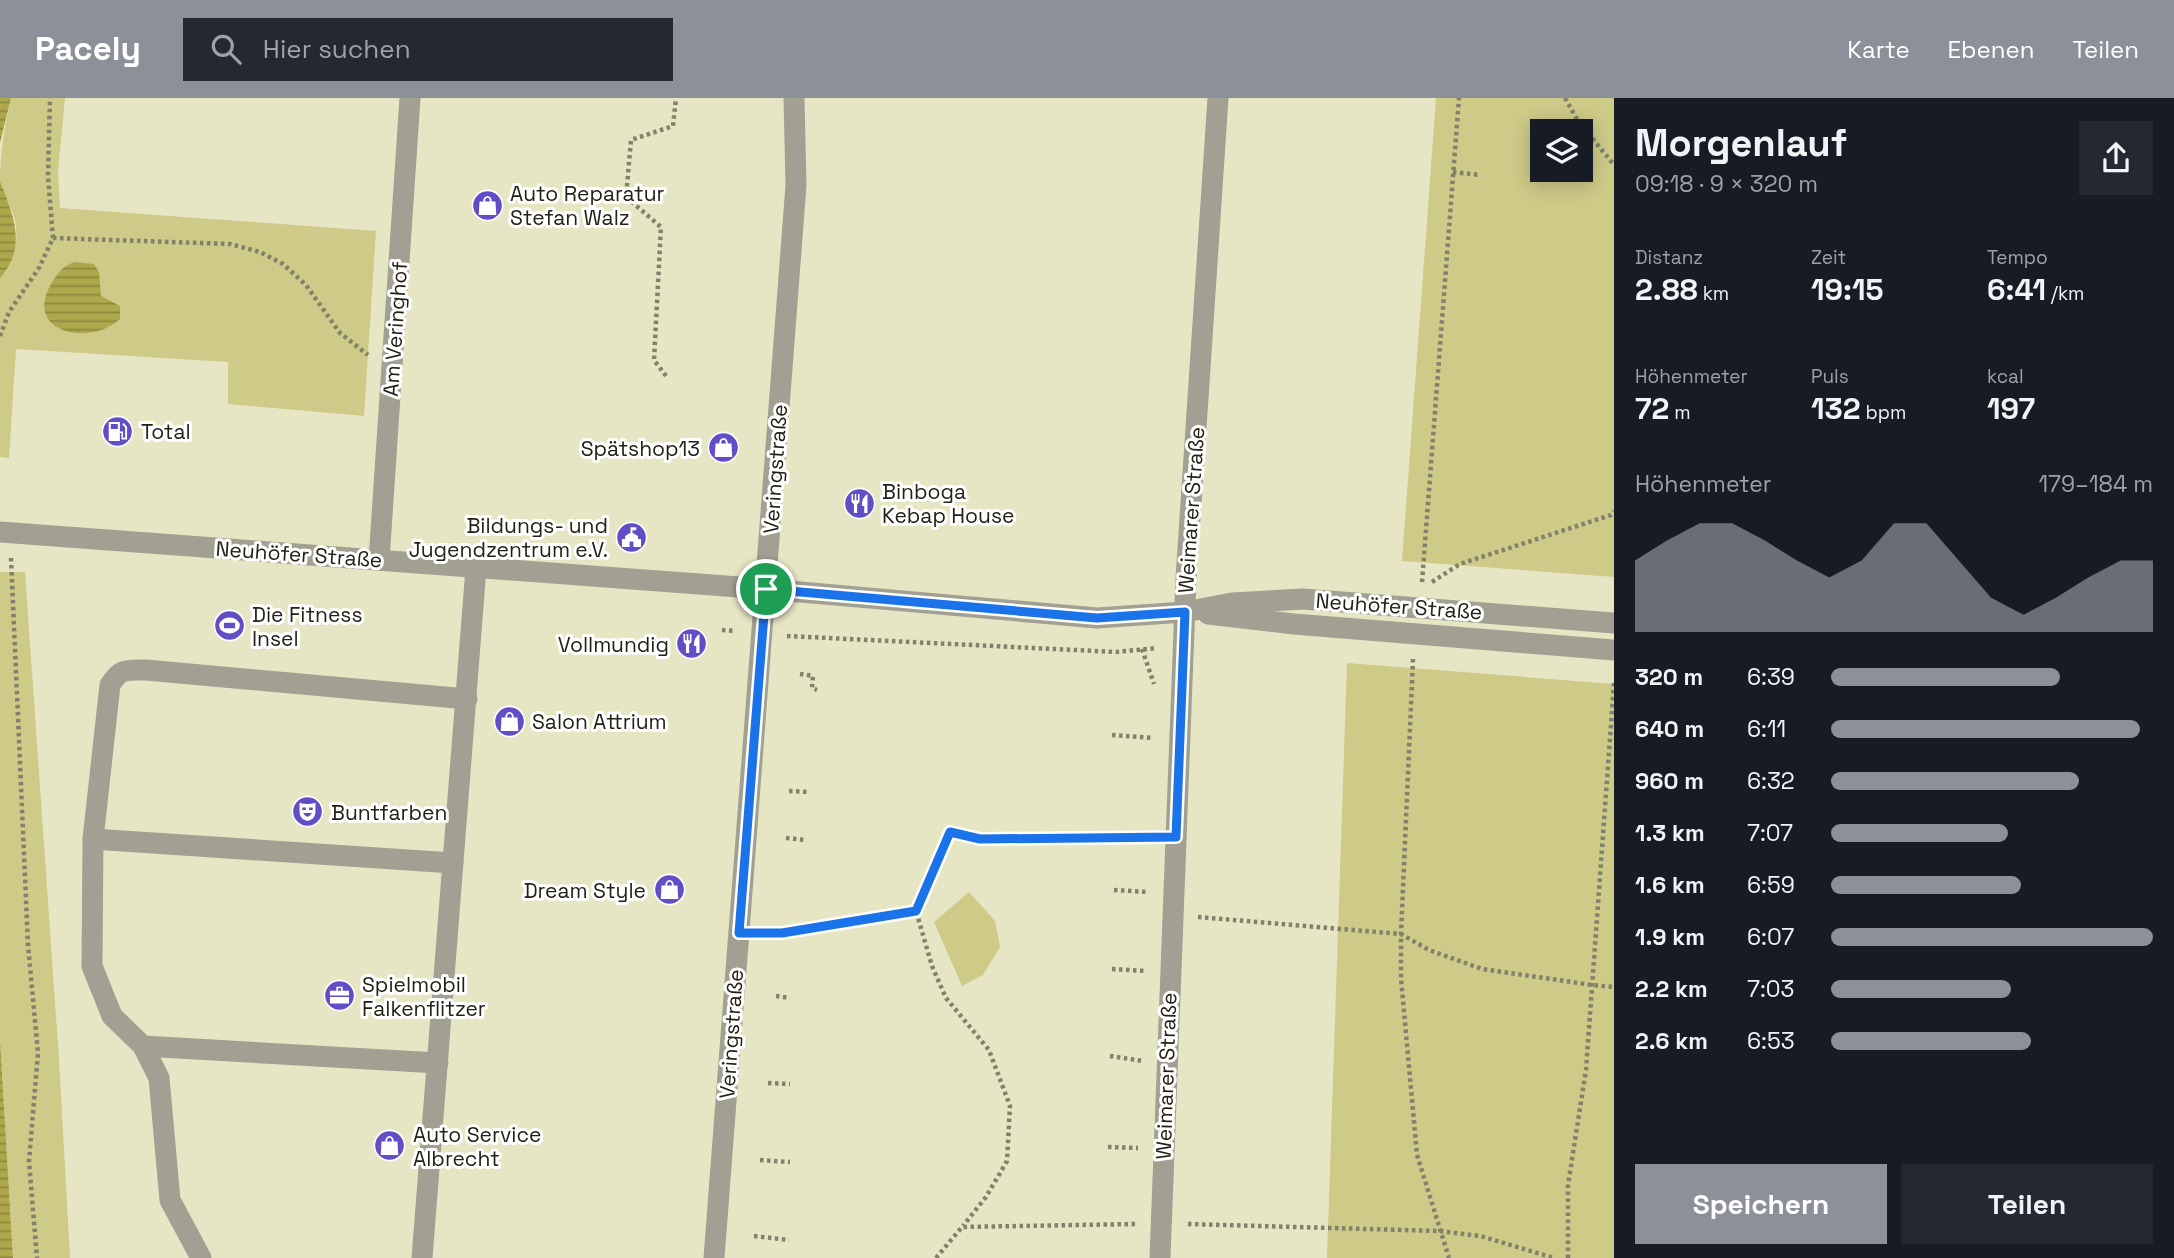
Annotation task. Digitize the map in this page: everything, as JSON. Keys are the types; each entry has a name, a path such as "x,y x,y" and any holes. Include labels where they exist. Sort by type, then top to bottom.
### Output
{"street":[{"name":"Am Veringhof","path":"379,561 410,98"},
{"name":"Veringstraße","path":"714,1258 796,185 794,98"},
{"name":"Weimarer Straße","path":"1160,1258 1185,612 1218,98"},
{"name":"Neuhöfer Straße","path":"4,541 379,561 766,589 1097,618 1185,612 1232,603 1303,599 1614,623"},
{"path":"422,1258 476,568"},
{"name":"Neuhöfer Straße","path":"1185,612 1294,624 1614,650"},
{"path":"201,1258 170,1200 159,1078 143,1046 113,1016 92,965 93,839 110,685 117,674 127,670 146,670 467,699"},
{"path":"93,839 453,863"},
{"path":"143,1046 438,1063"}],"path":[{"path":"0,336 9,312 39,268 53,238 48,176 50,98"},
{"path":"666,376 654,360 661,227 626,197 631,140 673,126 676,98"},
{"path":"1459,98 1422,559 1422,588 1460,564 1611,515 1614,511"},
{"path":"1565,98 1578,121 1614,165"},
{"path":"1453,172 1480,174"},
{"path":"53,238 230,244 260,253 283,264 306,285 340,334 365,353 393,368"},
{"path":"4,541 12,564 28,945 38,1053 29,1161 37,1258"},
{"path":"722,629 739,631"},
{"path":"787,636 1116,652 1158,648"},
{"path":"1413,654 1401,978 1417,1155 1449,1258"},
{"path":"800,674 813,676 812,688 817,690"},
{"path":"1568,1258 1569,1185 1586,1070 1614,683"},
{"path":"1112,735 1154,738"},
{"path":"789,791 810,792"},
{"path":"936,1258 986,1197 1007,1161 1010,1106 989,1050 946,998 932,965 916,911 950,832 980,839 1176,837"},
{"path":"786,838 806,840"},
{"path":"1114,890 1150,892"},
{"path":"739,933 782,933 916,911"},
{"path":"1173,915 1401,934 1429,950 1482,969 1614,987"},
{"path":"1112,969 1147,971"},
{"path":"776,996 790,998"},
{"path":"1110,1056 1144,1061"},
{"path":"768,1083 790,1084"},
{"path":"1108,1147 1141,1148"},
{"path":"760,1160 790,1162"},
{"path":"962,1227 1160,1224 1439,1231 1480,1236 1554,1258"},
{"path":"754,1236 789,1240"}],"shaded area":[{"path":"0,98 11,98 0,143"},
{"path":"11,98 65,98 58,172 60,208 376,231 364,416 228,404 228,362 16,349 9,458 0,457 0,278 10,263 16,237 15,219 0,180 3,139"},
{"path":"1436,98 1614,98 1614,577 1402,561"},
{"path":"0,181 13,218 16,243 9,266 0,278"},
{"path":"74,262 94,264 99,272 101,296 120,306 120,319 107,328 78,333 64,330 53,324 46,314 45,301 51,284 63,268"},
{"path":"0,572 25,572 70,1258 13,1258 0,1039"},
{"path":"1347,663 1614,684 1614,1258 1327,1258"},
{"path":"969,892 995,921 1000,947 983,975 962,986 934,922"},
{"path":"0,1039 13,1258 0,1258"}],"place":[{"name":"Auto Reparatur Stefan Walz","path":"487,205"},
{"name":"Total","path":"118,431"},
{"name":"Spätshop13","path":"723,448"},
{"name":"Binboga Kebap House","path":"859,503"},
{"name":"Bildungs- und Jugendzentrum e.V.","path":"631,537"},
{"name":"Die Fitness Insel","path":"229,626"},
{"name":"Vollmundig","path":"692,644"},
{"name":"Salon Attrium","path":"509,721"},
{"name":"Buntfarben","path":"308,812"},
{"name":"Dream Style","path":"669,890"},
{"name":"Spielmobil Falkenflitzer","path":"339,996"},
{"name":"Auto Service Albrecht","path":"390,1146"}],"route":[{"path":"766,589 1097,618 1185,612 1176,837 980,839 950,832 916,911 782,933 739,933 766,589"}]}
